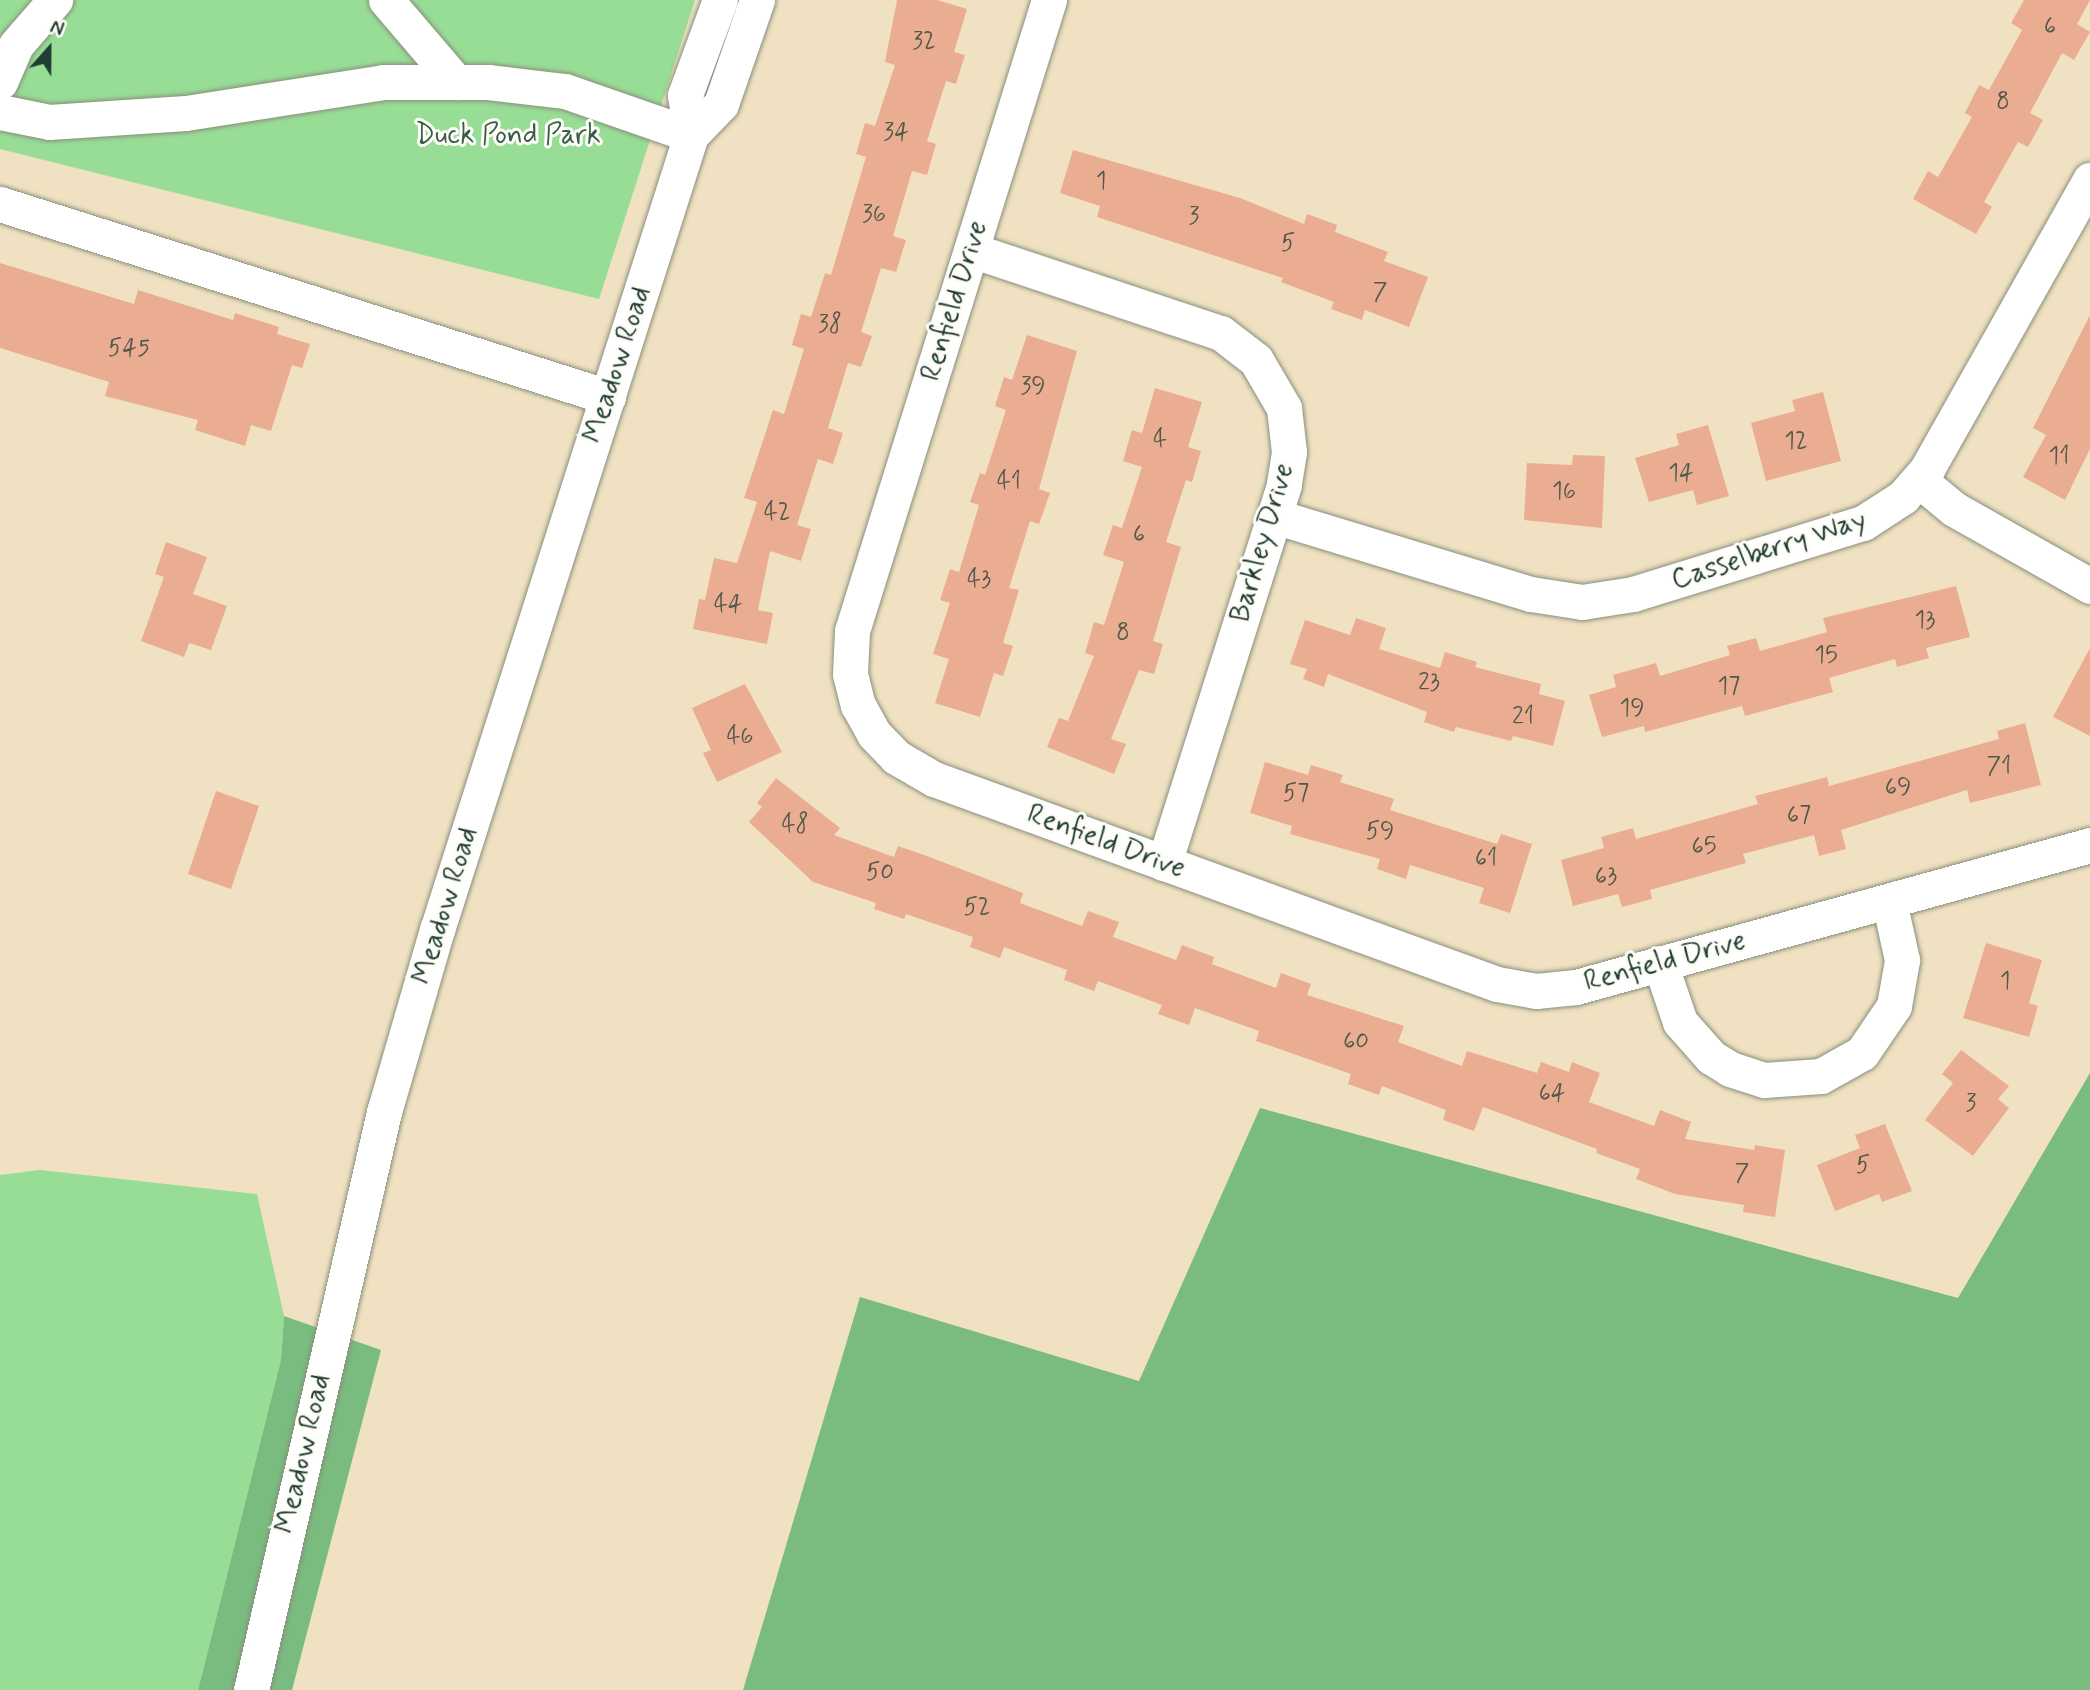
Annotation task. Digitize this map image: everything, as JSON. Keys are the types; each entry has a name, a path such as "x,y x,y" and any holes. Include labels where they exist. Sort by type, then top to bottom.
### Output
{"street":[{"path":"0,82 16,45 55,0"},
{"path":"386,0 456,82"},
{"name":"Meadow Road","path":"251,1690 384,1112 691,135 685,95 720,0"},
{"name":"Meadow Road","path":"691,135 722,104 757,0"},
{"name":"Renfield Drive","path":"1049,0 855,620 849,652 855,695 874,734 914,770 1510,988 1563,990 2090,845"},
{"path":"0,112 49,122 186,113 383,82 456,82 565,91 691,135"},
{"name":"Casselberry Way","path":"1274,516 1539,597 1590,602 1633,594 1854,527 1888,509 1919,480 2090,180"},
{"path":"0,204 607,397"},
{"name":"Barkley Drive","path":"971,250 1200,324 1248,352 1275,387 1289,430 1286,474 1274,516 1164,863"},
{"path":"1919,480 1954,509 2090,586"},
{"path":"1660,963 1680,1022 1720,1063 1775,1082 1821,1076 1861,1053 1877,1036 1894,1006 1902,960 1889,901"}],"green space":[{"name":"Duck Pond Park","path":"0,0 695,0 599,299 0,149"},
{"path":"2090,1073 2090,1690 743,1690 860,1297 1139,1381 1260,1108 1958,1298"},
{"path":"40,1170 257,1194 284,1316 281,1360 198,1690 0,1690 0,1175"},
{"path":"284,1316 381,1350 292,1690 198,1690 281,1360"}],"building":[{"path":"897,0 937,0 967,9 954,52 965,55 956,84 946,81 927,141 936,144 927,175 912,171 893,236 906,240 896,272 881,268 861,332 872,336 861,367 848,363 828,428 843,433 833,464 818,459 797,525 811,529 801,561 770,551 758,610 773,613 767,644 693,629 699,599 705,600 714,558 737,563 757,502 744,498 773,410 784,414 804,349 792,345 801,314 811,317 825,273 831,275 866,157 856,154 865,123 875,126 895,65 885,62"},
{"path":"2024,0 2090,0 2077,24 2090,32 2074,60 2062,53 2030,113 2043,120 2028,147 2018,142 1984,202 1992,207 1976,234 1913,199 1928,171 1938,177 1972,117 1965,113 1979,85 1989,90 2022,30 2011,23"},
{"path":"1073,150 1240,198 1304,224 1307,214 1337,225 1335,232 1388,252 1384,261 1428,277 1409,327 1365,310 1362,320 1331,309 1334,302 1281,282 1283,278 1097,217 1100,206 1060,193"},
{"path":"0,263 134,304 138,290 233,320 235,313 279,327 277,334 310,344 302,368 292,365 271,431 251,425 245,446 195,430 198,420 105,396 109,382 0,348"},
{"path":"2090,315 2090,449 2065,500 2023,477 2046,435 2033,428"},
{"path":"1027,335 1077,351 1039,489 1050,493 1039,524 1030,521 1009,588 1019,590 1003,643 1013,646 1003,676 994,673 980,717 935,703 949,659 933,654 950,603 940,600 950,569 959,572 979,505 970,502 980,473 985,475 1006,410 995,406 1004,377 1012,380"},
{"path":"1155,388 1202,402 1188,447 1201,451 1192,482 1186,480 1166,542 1181,547 1153,641 1163,644 1154,674 1139,670 1111,739 1126,744 1114,774 1047,747 1059,718 1068,721 1094,656 1085,653 1094,622 1104,625 1124,562 1103,555 1113,525 1122,528 1142,467 1123,461 1132,430 1142,433"},
{"path":"1823,392 1841,461 1766,481 1751,423 1795,411 1792,400"},
{"path":"1708,425 1729,496 1697,505 1693,490 1649,502 1635,458 1679,445 1676,434"},
{"path":"1573,455 1605,456 1602,528 1524,520 1527,463 1572,465"},
{"path":"166,542 207,557 193,594 227,606 211,650 189,643 184,657 141,641 164,577 155,574"},
{"path":"1956,586 1970,637 1926,648 1929,658 1897,667 1895,659 1829,678 1833,692 1745,716 1742,706 1645,732 1644,726 1602,737 1589,695 1616,687 1613,675 1656,663 1660,676 1730,655 1727,646 1756,638 1760,651 1827,632 1823,618"},
{"path":"1356,618 1386,628 1379,649 1440,668 1445,652 1477,662 1475,667 1541,684 1539,694 1565,701 1553,746 1513,736 1511,741 1456,727 1454,732 1424,722 1427,712 1328,674 1324,687 1303,679 1307,669 1290,664 1305,620 1350,635"},
{"path":"2090,648 2090,736 2053,717"},
{"path":"745,684 782,752 717,782 703,753 711,750 692,708"},
{"path":"2025,723 2041,785 1970,803 1967,790 1841,830 1846,849 1819,856 1814,835 1743,854 1746,863 1650,890 1652,899 1622,907 1618,894 1573,906 1561,860 1604,848 1601,837 1633,828 1636,839 1758,804 1755,796 1827,777 1829,786 1999,739 1997,731"},
{"path":"1265,762 1308,775 1311,765 1343,775 1340,782 1394,799 1390,810 1497,844 1501,834 1532,844 1510,913 1479,903 1484,888 1410,865 1406,879 1377,869 1380,859 1290,834 1292,826 1250,813"},
{"path":"776,778 840,828 834,835 894,857 898,846 927,856 1023,893 1020,903 1082,926 1088,911 1119,922 1113,937 1176,960 1182,945 1214,957 1212,964 1276,988 1281,973 1311,984 1307,995 1404,1026 1398,1042 1462,1066 1467,1051 1537,1073 1541,1062 1569,1072 1572,1062 1600,1073 1589,1102 1654,1126 1660,1110 1691,1122 1685,1139 1754,1150 1755,1145 1785,1150 1775,1217 1743,1212 1744,1205 1675,1194 1636,1179 1640,1169 1596,1153 1597,1149 1483,1107 1474,1131 1443,1120 1446,1110 1382,1086 1379,1095 1348,1084 1351,1074 1256,1041 1259,1031 1195,1008 1189,1025 1158,1014 1162,1005 1098,981 1094,991 1064,980 1067,970 1004,947 1000,958 970,947 973,937 906,914 904,919 874,909 876,903 813,882 749,822 762,807 757,803"},
{"path":"216,791 259,806 231,889 188,874"},
{"path":"1986,943 2042,960 2029,1003 2038,1006 2029,1037 1963,1018"},
{"path":"1961,1050 2009,1086 1998,1099 2009,1108 1973,1156 1925,1120 1953,1083 1942,1074"},
{"path":"1885,1124 1912,1191 1882,1202 1879,1194 1835,1211 1817,1165 1860,1148 1855,1135"}]}
